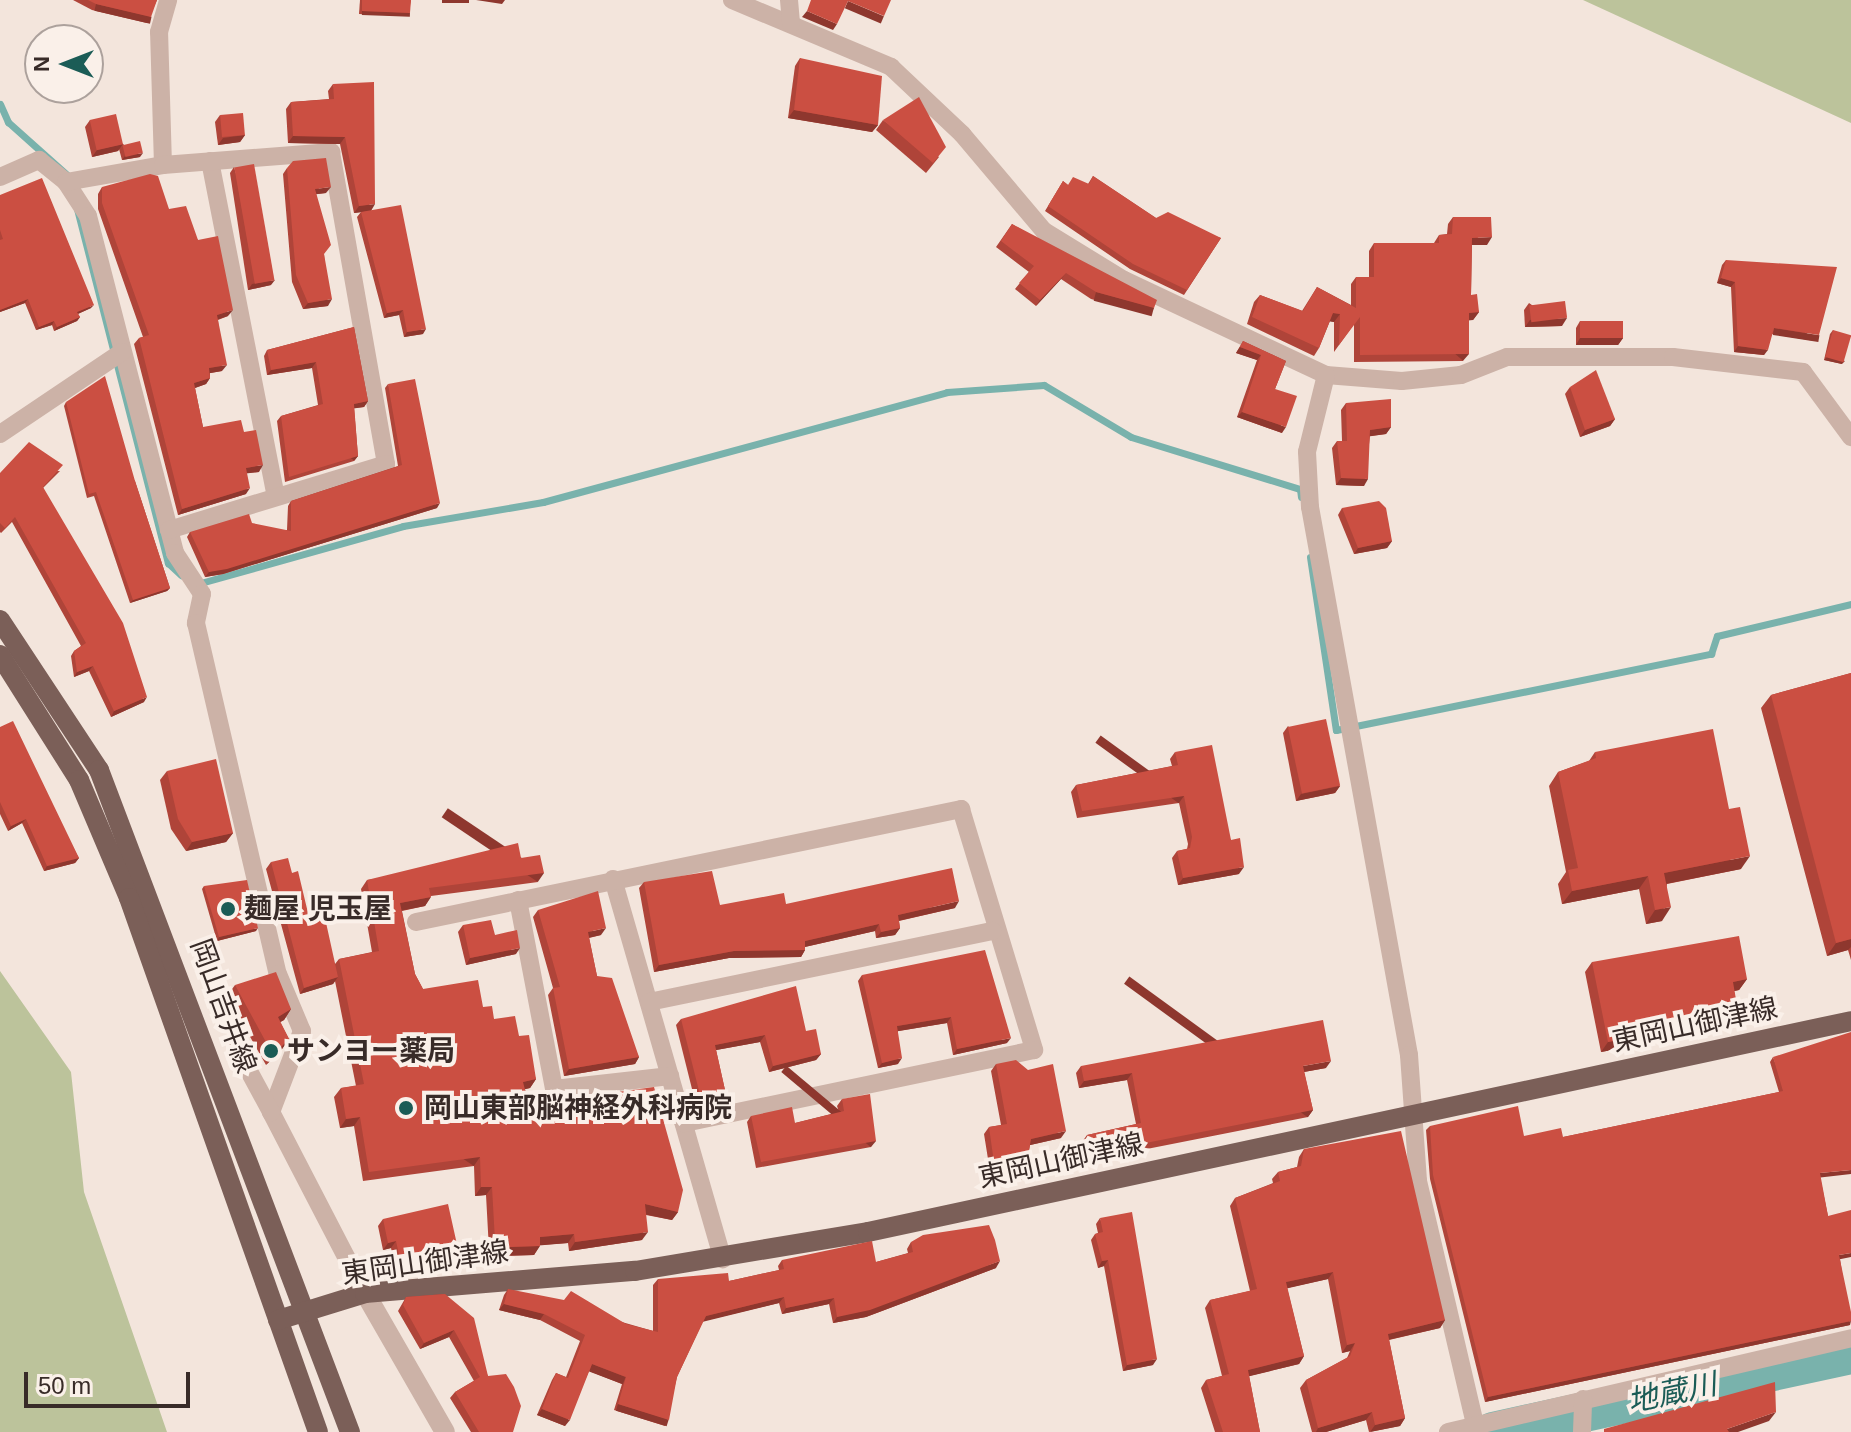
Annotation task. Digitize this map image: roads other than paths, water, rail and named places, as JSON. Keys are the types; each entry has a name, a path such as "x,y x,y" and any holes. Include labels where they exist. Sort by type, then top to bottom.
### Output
{"main road":[{"name":"岡山吉井線","path":"0,620 99,770 307,1311 350,1432"},
{"name":"岡山吉井線","path":"0,655 79,780 129,898 318,1432"},
{"name":"東岡山御津線","path":"278,1320 365,1293 723,1259 1851,1021"}],"street":[{"path":"163,165 159,32 168,0"},
{"path":"732,0 891,67 962,134 1044,231 1124,280 1326,375 1402,381 1461,375 1507,357 1702,360 1803,372 1851,437"},
{"path":"789,0 791,24"},
{"path":"66,182 163,165 331,152 386,464 169,530"},
{"path":"0,177 39,160 66,182 88,216 169,530 202,594 196,623 278,974 302,1031 271,1112"},
{"path":"210,161 276,497"},
{"path":"0,434 122,352"},
{"path":"1326,375 1307,452 1310,507 1409,1055 1418,1181 1475,1424"},
{"path":"416,922 961,809 993,931 1034,1050 684,1123"},
{"path":"613,879 723,1259"},
{"path":"518,900 554,1089 670,1076"},
{"path":"649,1002 993,931"},
{"path":"237,1049 365,1293 445,1432"},
{"path":"1448,1432 1851,1338"},
{"path":"1582,1432 1583,1399"}],"waterway":[{"path":"0,104 8,122 74,181"},
{"path":"77,209 168,563 181,575"},
{"path":"197,584 403,526 543,502 947,392 1044,385 1131,437 1300,489 1301,497"},
{"path":"1310,557 1336,730 1711,654 1717,636 1851,604"},
{"name":"地蔵川","path":"1493,1432 1851,1354"}],"place":[{"name":"麺屋 児玉屋","path":"228,909"},
{"name":"サンヨー薬局","path":"271,1051"},
{"name":"岡山東部脳神経外科病院","path":"406,1108"}]}
